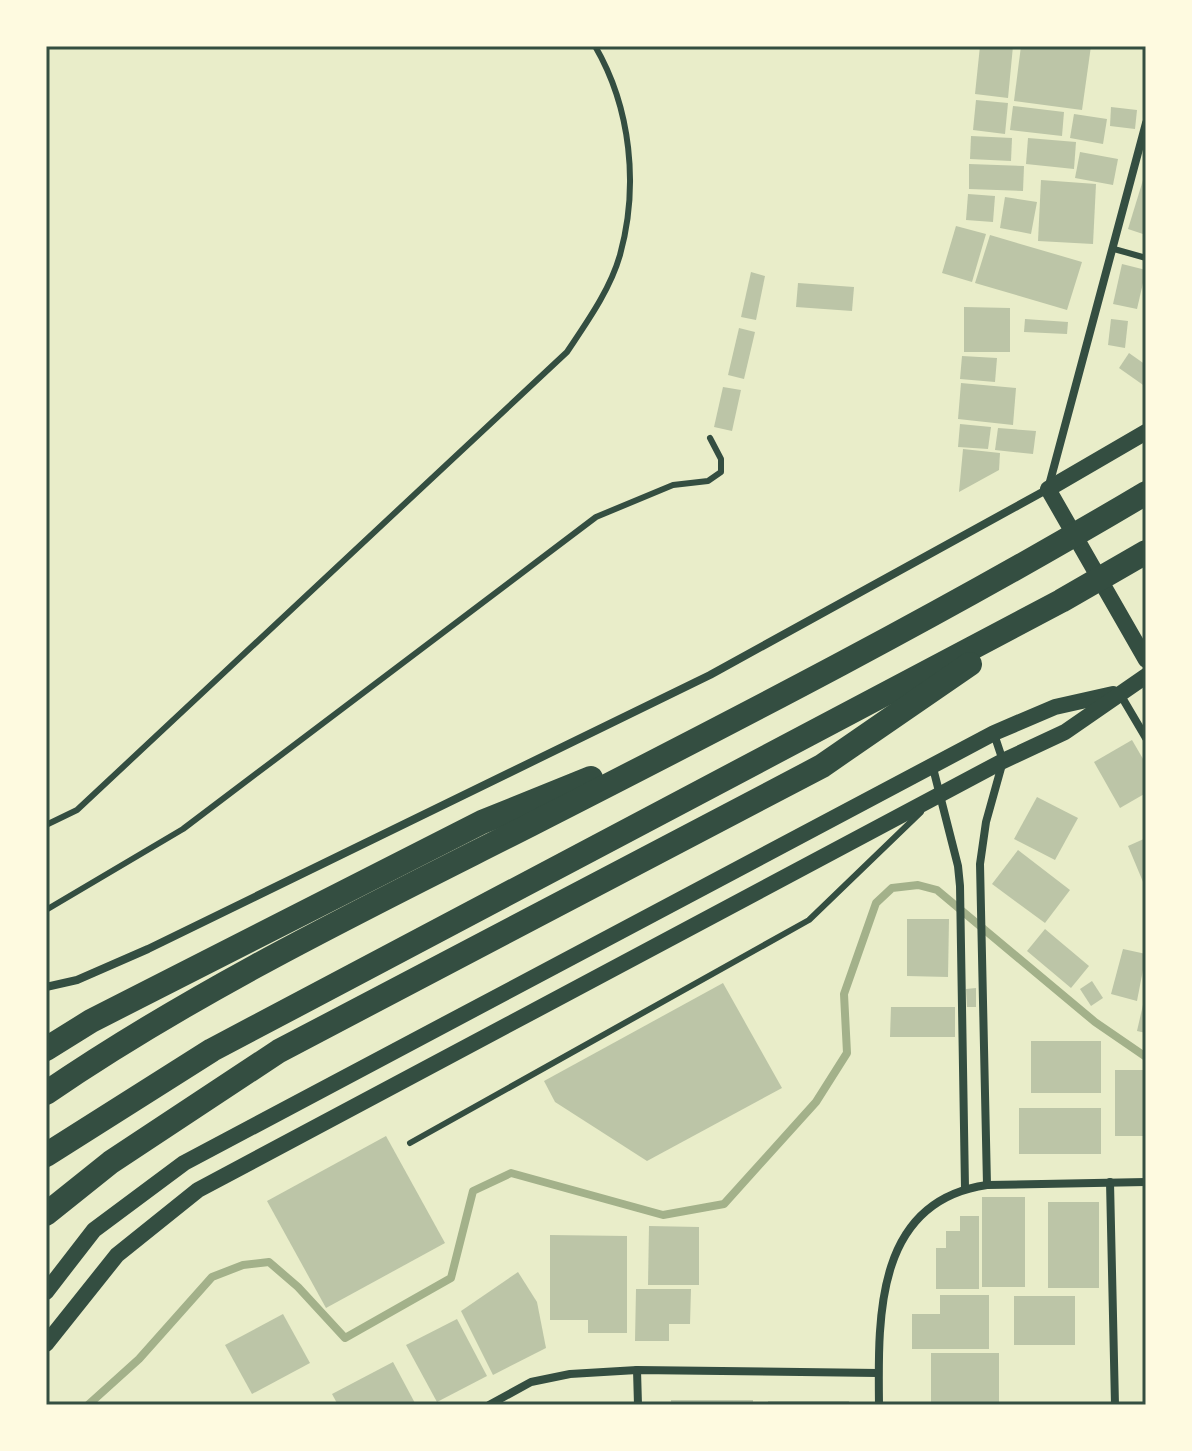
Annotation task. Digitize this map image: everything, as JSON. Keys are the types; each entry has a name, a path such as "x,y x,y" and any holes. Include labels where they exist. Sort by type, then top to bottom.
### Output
{"highway":[{"path":"46,1093 136,1036 277,955 731,722 1146,493"},
{"path":"46,1155 161,1079 225,1043 1061,601 1141,555"},
{"path":"46,1214 111,1162 279,1051 822,766 1061,601"},
{"path":"46,1049 91,1021 482,822 731,722"}],"main road":[{"path":"1146,432 1048,489 1146,660"},
{"path":"46,1344 117,1255 198,1190 1003,761 1065,732 1146,676"},
{"path":"46,1292 94,1230 184,1163 932,764 1055,707 1119,693"}],"street":[{"path":"46,987 77,980 148,949 710,675 1048,489 1146,123"},
{"path":"1119,693 1146,738"},
{"path":"987,1185 980,885 986,822 1003,761 994,733"},
{"path":"932,764 958,866 960,886 965,1188"},
{"path":"1110,1182 1115,1405"},
{"path":"879,1405 882,1292 891,1261 925,1212 965,1188 987,1185 1146,1182"},
{"path":"489,1405 531,1382 570,1374 637,1370 878,1373"},
{"path":"637,1370 638,1405"}],"lane":[{"path":"46,825 77,810 567,352 598,306 620,257 629,207 624,111 595,46"},
{"path":"1114,249 1146,258"},
{"path":"46,910 183,829 596,517 673,485 708,481 721,472 721,459 710,438"},
{"path":"410,1143 809,920 939,795"}],"building":[{"path":"980,46 1013,46 1008,98 975,94"},
{"path":"1021,46 1091,46 1082,110 1014,101"},
{"path":"976,100 1008,103 1005,134 973,130"},
{"path":"1013,106 1064,112 1062,136 1010,130"},
{"path":"1111,107 1137,110 1135,129 1110,126"},
{"path":"1074,114 1107,119 1103,144 1070,138"},
{"path":"971,136 1012,138 1011,161 970,159"},
{"path":"1028,138 1076,142 1074,169 1026,164"},
{"path":"1080,152 1118,159 1113,185 1075,178"},
{"path":"969,164 1024,166 1023,191 969,189"},
{"path":"1041,180 1096,184 1093,244 1038,241"},
{"path":"1143,180 1146,181 1146,235 1128,229"},
{"path":"968,194 995,196 993,222 966,220"},
{"path":"1005,197 1037,202 1031,234 1000,228"},
{"path":"956,226 986,234 972,282 942,273"},
{"path":"990,235 1082,262 1067,310 975,283"},
{"path":"1122,264 1146,270 1137,309 1113,304"},
{"path":"751,272 765,276 756,320 741,317"},
{"path":"798,283 854,287 852,311 796,307"},
{"path":"964,307 1010,308 1010,352 964,352"},
{"path":"1025,319 1068,322 1067,334 1024,332"},
{"path":"1111,319 1128,321 1125,348 1108,345"},
{"path":"739,328 755,332 744,379 728,375"},
{"path":"1129,353 1146,365 1146,387 1119,368"},
{"path":"962,356 997,358 995,382 960,379"},
{"path":"961,383 1016,388 1013,425 958,419"},
{"path":"723,387 741,390 732,431 714,427"},
{"path":"960,424 991,427 988,449 958,447"},
{"path":"998,428 1036,431 1033,454 995,450"},
{"path":"963,449 1000,453 999,470 959,492"},
{"path":"1132,740 1146,764 1146,793 1120,808 1094,762"},
{"path":"1037,797 1078,818 1055,860 1014,839"},
{"path":"1146,838 1146,889 1128,846"},
{"path":"1018,850 1070,890 1045,923 992,884"},
{"path":"907,919 949,919 948,977 907,976"},
{"path":"1045,929 1089,966 1071,988 1027,951"},
{"path":"1123,949 1146,954 1137,1001 1111,994"},
{"path":"1092,981 1103,998 1091,1006 1080,989"},
{"path":"723,983 782,1088 647,1161 555,1102 544,1081"},
{"path":"976,988 976,1007 967,1007 966,989"},
{"path":"1146,997 1146,1033 1137,1031"},
{"path":"891,1007 955,1007 955,1037 890,1037"},
{"path":"1031,1041 1101,1041 1101,1093 1031,1093"},
{"path":"1115,1070 1146,1070 1146,1136 1115,1136"},
{"path":"1019,1108 1101,1108 1101,1154 1019,1154"},
{"path":"386,1136 445,1243 326,1308 267,1201"},
{"path":"982,1197 1025,1197 1025,1287 982,1287"},
{"path":"1048,1202 1099,1202 1099,1288 1048,1288"},
{"path":"960,1216 979,1216 979,1289 936,1289 936,1248 946,1248 946,1231 960,1231"},
{"path":"649,1226 699,1227 699,1285 648,1285"},
{"path":"550,1235 627,1236 627,1333 588,1333 588,1320 550,1320"},
{"path":"518,1272 537,1302 546,1348 493,1375 461,1311"},
{"path":"636,1289 691,1289 690,1324 669,1324 669,1341 635,1341"},
{"path":"940,1295 989,1295 989,1349 912,1349 912,1314 940,1314"},
{"path":"1014,1296 1075,1296 1075,1345 1014,1345"},
{"path":"283,1314 310,1363 252,1394 225,1345"},
{"path":"457,1319 487,1376 437,1402 406,1345"},
{"path":"931,1353 999,1353 999,1405 931,1405"},
{"path":"393,1362 416,1405 338,1405 332,1394"},
{"path":"671,1400 753,1400 753,1405 671,1405"},
{"path":"768,1401 849,1401 849,1405 768,1405"}],"waterway":[{"path":"88,1405 139,1359 212,1277 243,1265 269,1262 298,1287 345,1338 451,1278 473,1191 511,1173 663,1215 724,1204 816,1102 847,1053 844,994 876,903 892,888 918,885 937,890 1095,1022 1146,1057"}]}
